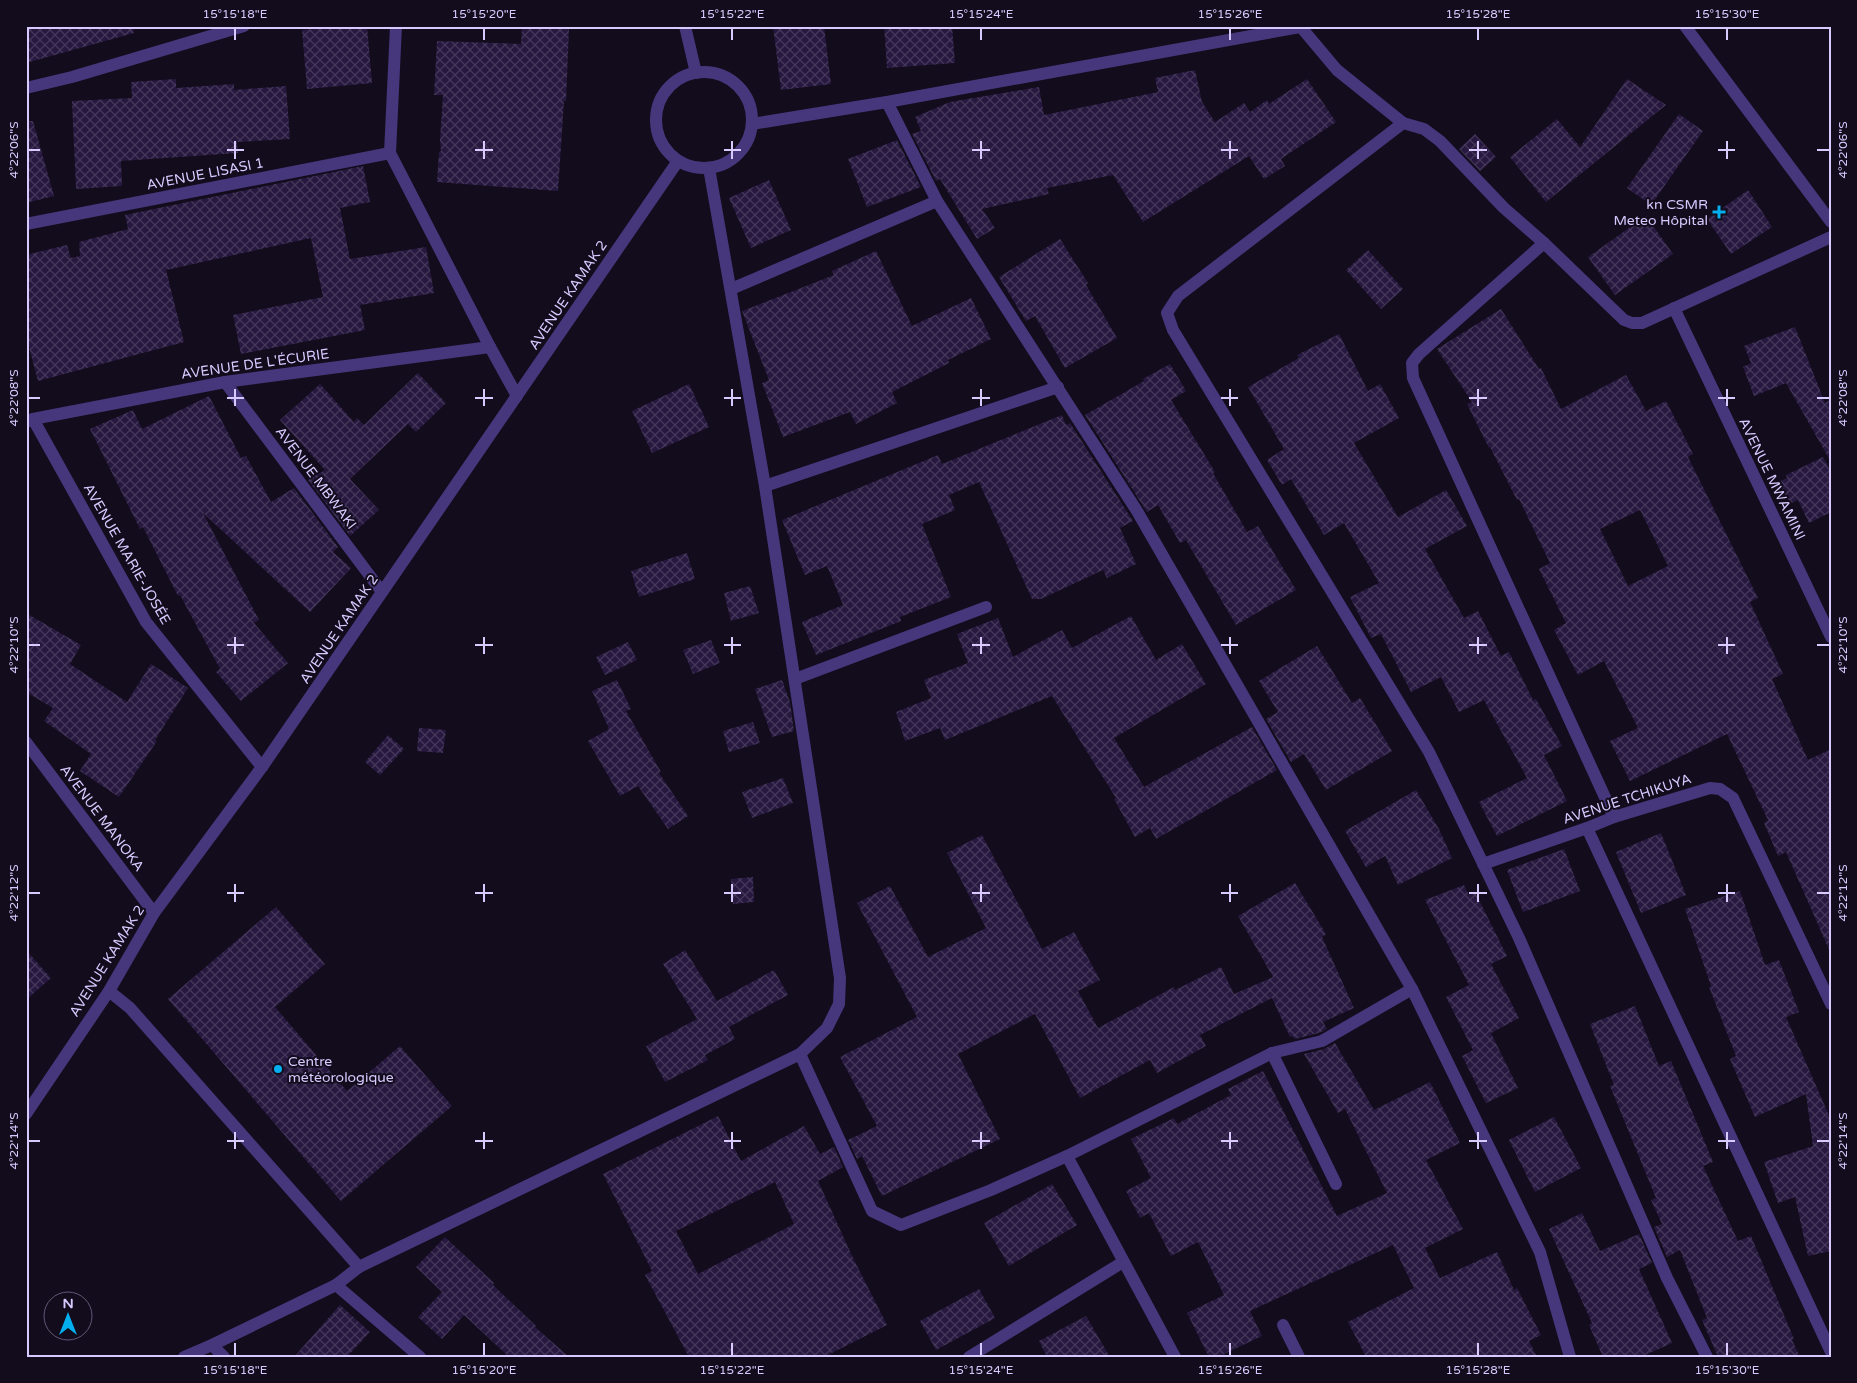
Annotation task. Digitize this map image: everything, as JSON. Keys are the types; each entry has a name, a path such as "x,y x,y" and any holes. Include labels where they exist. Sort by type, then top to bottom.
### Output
{"street":[{"path":"26,88 72,77 244,26"},
{"path":"396,26 390,154 517,396"},
{"path":"685,26 696,73"},
{"path":"1686,26 1831,222"},
{"path":"752,124 887,102 1300,27 1337,70 1403,123 1424,129 1440,141 1504,208 1544,243 1624,320 1632,323 1642,323 1831,237"},
{"path":"696,73 713,74 729,80 742,92 750,107 752,124 743,148 733,158 722,165 709,168 693,167 678,161 668,152 660,139 656,125 656,111 661,98 670,86 682,78 696,73"},
{"path":"887,102 937,201 1137,511 1412,989 1540,1252 1570,1357"},
{"path":"1403,123 1178,296 1167,313 1173,330 1429,752 1519,938 1667,1278 1707,1357"},
{"name":"AVENUE LISASI 1","path":"26,224 390,154"},
{"name":"AVENUE KAMAK 2","path":"26,1114 109,991 154,913 262,767 678,161"},
{"path":"184,1357 336,1285 359,1267 800,1054 827,1028 839,1004 840,978 765,486 709,168"},
{"path":"731,289 937,201"},
{"path":"1544,243 1419,354 1412,363 1413,378 1614,817"},
{"name":"AVENUE MWAMINI","path":"1674,308 1831,637"},
{"name":"AVENUE DE L'ÉCURIE","path":"30,421 224,382 490,347"},
{"name":"AVENUE MBWAKI","path":"224,382 382,592"},
{"path":"765,486 1058,388"},
{"name":"AVENUE MARIE-JOSÉE","path":"30,421 146,622 262,767"},
{"path":"795,680 986,607"},
{"name":"AVENUE MANOKA","path":"26,742 154,913"},
{"name":"AVENUE TCHIKUYA","path":"1483,864 1614,817 1710,788 1720,789 1733,798 1831,1004"},
{"path":"1587,828 1831,1352"},
{"path":"800,1054 872,1211 901,1226 991,1190 1067,1156 1272,1053 1322,1041 1412,989"},
{"path":"109,991 130,1008 359,1267"},
{"path":"1272,1053 1336,1184"},
{"path":"1067,1156 1175,1357"},
{"path":"969,1357 1124,1262"},
{"path":"336,1285 420,1357"},
{"path":"1283,1325 1299,1357"},
{"path":"212,1345 224,1357"}],"building":[{"path":"26,26 133,26 134,33 26,63"},
{"path":"367,26 372,83 307,89 302,30"},
{"path":"522,26 569,29 566,101 564,101 558,191 437,182 439,152 441,151 443,95 434,95 437,41 521,44"},
{"path":"773,26 824,26 831,84 781,90"},
{"path":"884,26 952,26 955,63 887,68"},
{"path":"1195,70 1202,102 1215,122 1244,103 1250,112 1267,100 1269,104 1307,79 1336,122 1281,159 1285,166 1264,179 1249,156 1143,222 1113,175 1047,188 1049,194 982,209 995,228 977,239 940,179 936,181 912,134 921,131 915,117 950,102 1039,87 1044,115 1158,92 1155,78"},
{"path":"176,79 176,88 234,84 234,90 286,86 290,139 237,142 238,153 121,161 122,186 76,189 72,101 132,98 131,82"},
{"path":"1627,79 1666,105 1546,202 1510,157 1557,119 1580,147"},
{"path":"1679,114 1703,131 1651,205 1627,188"},
{"path":"26,121 33,121 54,196 26,203"},
{"path":"1475,134 1496,157 1480,171 1459,149"},
{"path":"897,140 921,187 867,207 848,159"},
{"path":"363,166 370,202 340,208 350,259 426,247 434,293 360,305 365,330 241,354 233,315 323,297 311,238 166,270 184,342 38,381 26,336 26,255 67,245 71,258 80,256 79,242 128,229 125,215"},
{"path":"769,180 791,230 751,248 729,198"},
{"path":"1748,190 1772,227 1731,254 1707,219"},
{"path":"1646,216 1673,254 1615,295 1588,257"},
{"path":"1060,239 1088,283 1086,285 1117,338 1065,368 1035,316 1026,321 999,277"},
{"path":"1368,250 1403,289 1381,309 1346,270"},
{"path":"876,251 912,326 971,298 991,339 948,360 949,363 892,392 897,403 856,424 850,412 783,437 762,383 769,380 742,311 834,275 832,271"},
{"path":"1501,309 1539,369 1541,368 1561,409 1626,375 1646,411 1666,401 1693,454 1688,457 1758,598 1750,602 1783,674 1772,679 1808,760 1831,749 1831,954 1786,852 1778,856 1764,823 1768,820 1727,734 1630,781 1610,741 1638,728 1604,661 1578,675 1554,630 1566,623 1539,569 1550,563 1519,499 1517,500 1467,404 1472,402 1437,349","holes":["1640,510 1668,566 1628,586 1600,529"]},
{"path":"1795,327 1825,403 1831,399 1831,462 1786,383 1754,396 1743,367 1751,363 1744,346"},
{"path":"1339,334 1368,391 1380,384 1399,418 1354,443 1398,517 1446,490 1467,526 1425,549 1464,618 1478,611 1501,656 1509,652 1533,700 1536,699 1562,746 1544,755 1567,801 1497,836 1479,802 1527,778 1484,700 1459,712 1441,677 1411,692 1381,634 1371,638 1350,597 1379,583 1344,523 1324,535 1291,479 1282,485 1267,460 1284,449 1248,387 1299,358 1297,355"},
{"path":"1170,364 1186,391 1171,400 1215,472 1213,473 1247,532 1258,526 1296,590 1236,625 1186,540 1180,543 1158,505 1147,512 1085,415"},
{"path":"418,373 446,403 416,432 408,424 350,479 379,510 350,536 308,480 325,470 280,420 320,384 354,422 357,418 364,425"},
{"path":"689,384 709,427 652,453 632,411"},
{"path":"209,396 241,458 246,456 271,502 294,488 338,547 333,552 351,568 310,612 203,513 259,620 254,623 288,663 241,701 216,672 220,669 180,595 178,596 143,527 140,529 90,429 133,410 142,429"},
{"path":"1062,415 1066,425 1070,423 1133,521 1120,528 1136,564 1107,578 1103,570 1041,599 1032,599 979,482 949,495 955,510 922,524 951,597 900,617 901,621 816,655 802,622 843,605 827,566 805,575 782,520 938,455 942,464"},
{"path":"1823,457 1831,472 1831,512 1809,523 1798,500 1789,504 1778,482 1787,478 1786,475"},
{"path":"687,553 695,579 639,597 631,571"},
{"path":"750,586 759,613 731,621 724,593"},
{"path":"26,613 81,645 70,664 127,702 151,664 188,688 155,740 157,741 119,797 80,771 91,754 44,721 53,708 26,692"},
{"path":"1131,616 1156,660 1182,644 1206,684 1114,738 1144,787 1252,727 1277,770 1156,839 1150,828 1135,837 1114,799 1116,798 1052,696 945,740 940,728 905,741 896,712 931,698 924,680 968,663 957,634 998,618 1013,657 1062,630 1072,648"},
{"path":"711,640 720,663 693,674 683,650"},
{"path":"628,642 637,660 605,675 596,657"},
{"path":"1317,646 1352,703 1360,698 1392,751 1326,790 1304,754 1291,762 1266,719 1278,712 1259,681"},
{"path":"617,680 631,709 626,711 661,772 659,773 688,816 668,829 638,786 620,796 588,741 609,729 592,691"},
{"path":"782,680 790,702 794,731 772,737 755,689"},
{"path":"753,722 760,743 729,752 723,731"},
{"path":"419,728 446,730 443,753 417,751"},
{"path":"388,735 404,749 380,775 365,762"},
{"path":"783,778 793,803 752,818 742,792"},
{"path":"1416,790 1439,829 1452,858 1398,885 1385,856 1366,867 1345,831"},
{"path":"1661,833 1686,895 1641,913 1616,852"},
{"path":"982,835 1042,949 1074,932 1100,980 1078,991 1098,1028 1174,987 1175,990 1221,967 1234,994 1273,977 1238,916 1295,883 1326,934 1322,937 1354,1008 1323,1022 1327,1029 1295,1039 1293,1036 1290,1037 1272,998 1200,1035 1206,1046 1157,1073 1150,1060 1080,1098 1035,1014 958,1054 1000,1139 882,1196 862,1156 857,1159 848,1140 877,1126 840,1057 917,1017 857,903 890,886 928,957 986,928 947,853"},
{"path":"1564,849 1580,891 1523,912 1507,870"},
{"path":"753,877 754,902 733,904 731,879"},
{"path":"1464,885 1469,895 1475,892 1507,956 1491,964 1519,1018 1491,1033 1518,1088 1486,1103 1462,1056 1473,1050 1446,997 1469,985 1425,900"},
{"path":"1740,891 1765,965 1779,960 1799,1012 1786,1017 1831,1120 1831,1251 1808,1256 1795,1197 1778,1203 1764,1162 1813,1146 1806,1094 1755,1117 1730,1059 1736,1056 1709,987 1711,986 1685,909"},
{"name":"Centre météorologique","path":"276,907 325,964 275,1007 347,1091 400,1046 452,1106 341,1201 168,999"},
{"path":"26,950 51,978 26,1000"},
{"path":"685,950 717,1001 774,970 788,995 729,1027 735,1039 705,1055 708,1060 665,1082 646,1046 697,1019 663,964"},
{"path":"1635,1006 1659,1066 1671,1061 1713,1162 1703,1166 1738,1241 1751,1236 1800,1357 1718,1357 1702,1320 1707,1318 1680,1250 1667,1257 1654,1227 1662,1224 1651,1200 1656,1198 1610,1086 1614,1085 1590,1024"},
{"path":"1335,1043 1374,1110 1430,1082 1460,1143 1426,1160 1463,1229 1425,1248 1440,1278 1497,1252 1514,1290 1517,1288 1541,1335 1529,1341 1537,1357 1366,1357 1348,1322 1414,1288 1393,1245 1250,1311 1262,1336 1218,1357 1209,1357 1187,1313 1224,1295 1198,1242 1171,1256 1149,1213 1140,1218 1126,1191 1151,1178 1131,1139 1174,1118 1177,1124 1231,1095 1228,1089 1263,1071 1337,1216 1387,1193 1345,1109 1338,1113 1304,1054 1324,1049"},
{"path":"718,1116 741,1161 804,1126 820,1154 834,1147 843,1167 818,1181 853,1258 887,1325 824,1357 689,1357 645,1275 652,1271 603,1174","holes":["775,1182 794,1224 698,1274 676,1231"]},
{"path":"1554,1117 1581,1168 1535,1192 1509,1140"},
{"path":"1052,1184 1077,1225 1009,1266 984,1223"},
{"path":"1582,1213 1600,1251 1639,1234 1652,1263 1639,1269 1672,1343 1641,1357 1603,1357 1589,1325 1592,1323 1549,1229"},
{"path":"445,1237 494,1283 493,1285 535,1327 569,1357 509,1357 464,1315 442,1339 418,1317 442,1292 416,1267"},
{"path":"979,1289 995,1318 936,1350 920,1321"},
{"path":"340,1305 370,1332 347,1357 294,1357"},
{"path":"1086,1316 1110,1357 1047,1357 1039,1341"}],"place":[{"name":"kn CSMR Meteo Hôpital","path":"1719,212"},
{"name":"Centre météorologique","path":"278,1069"}]}
